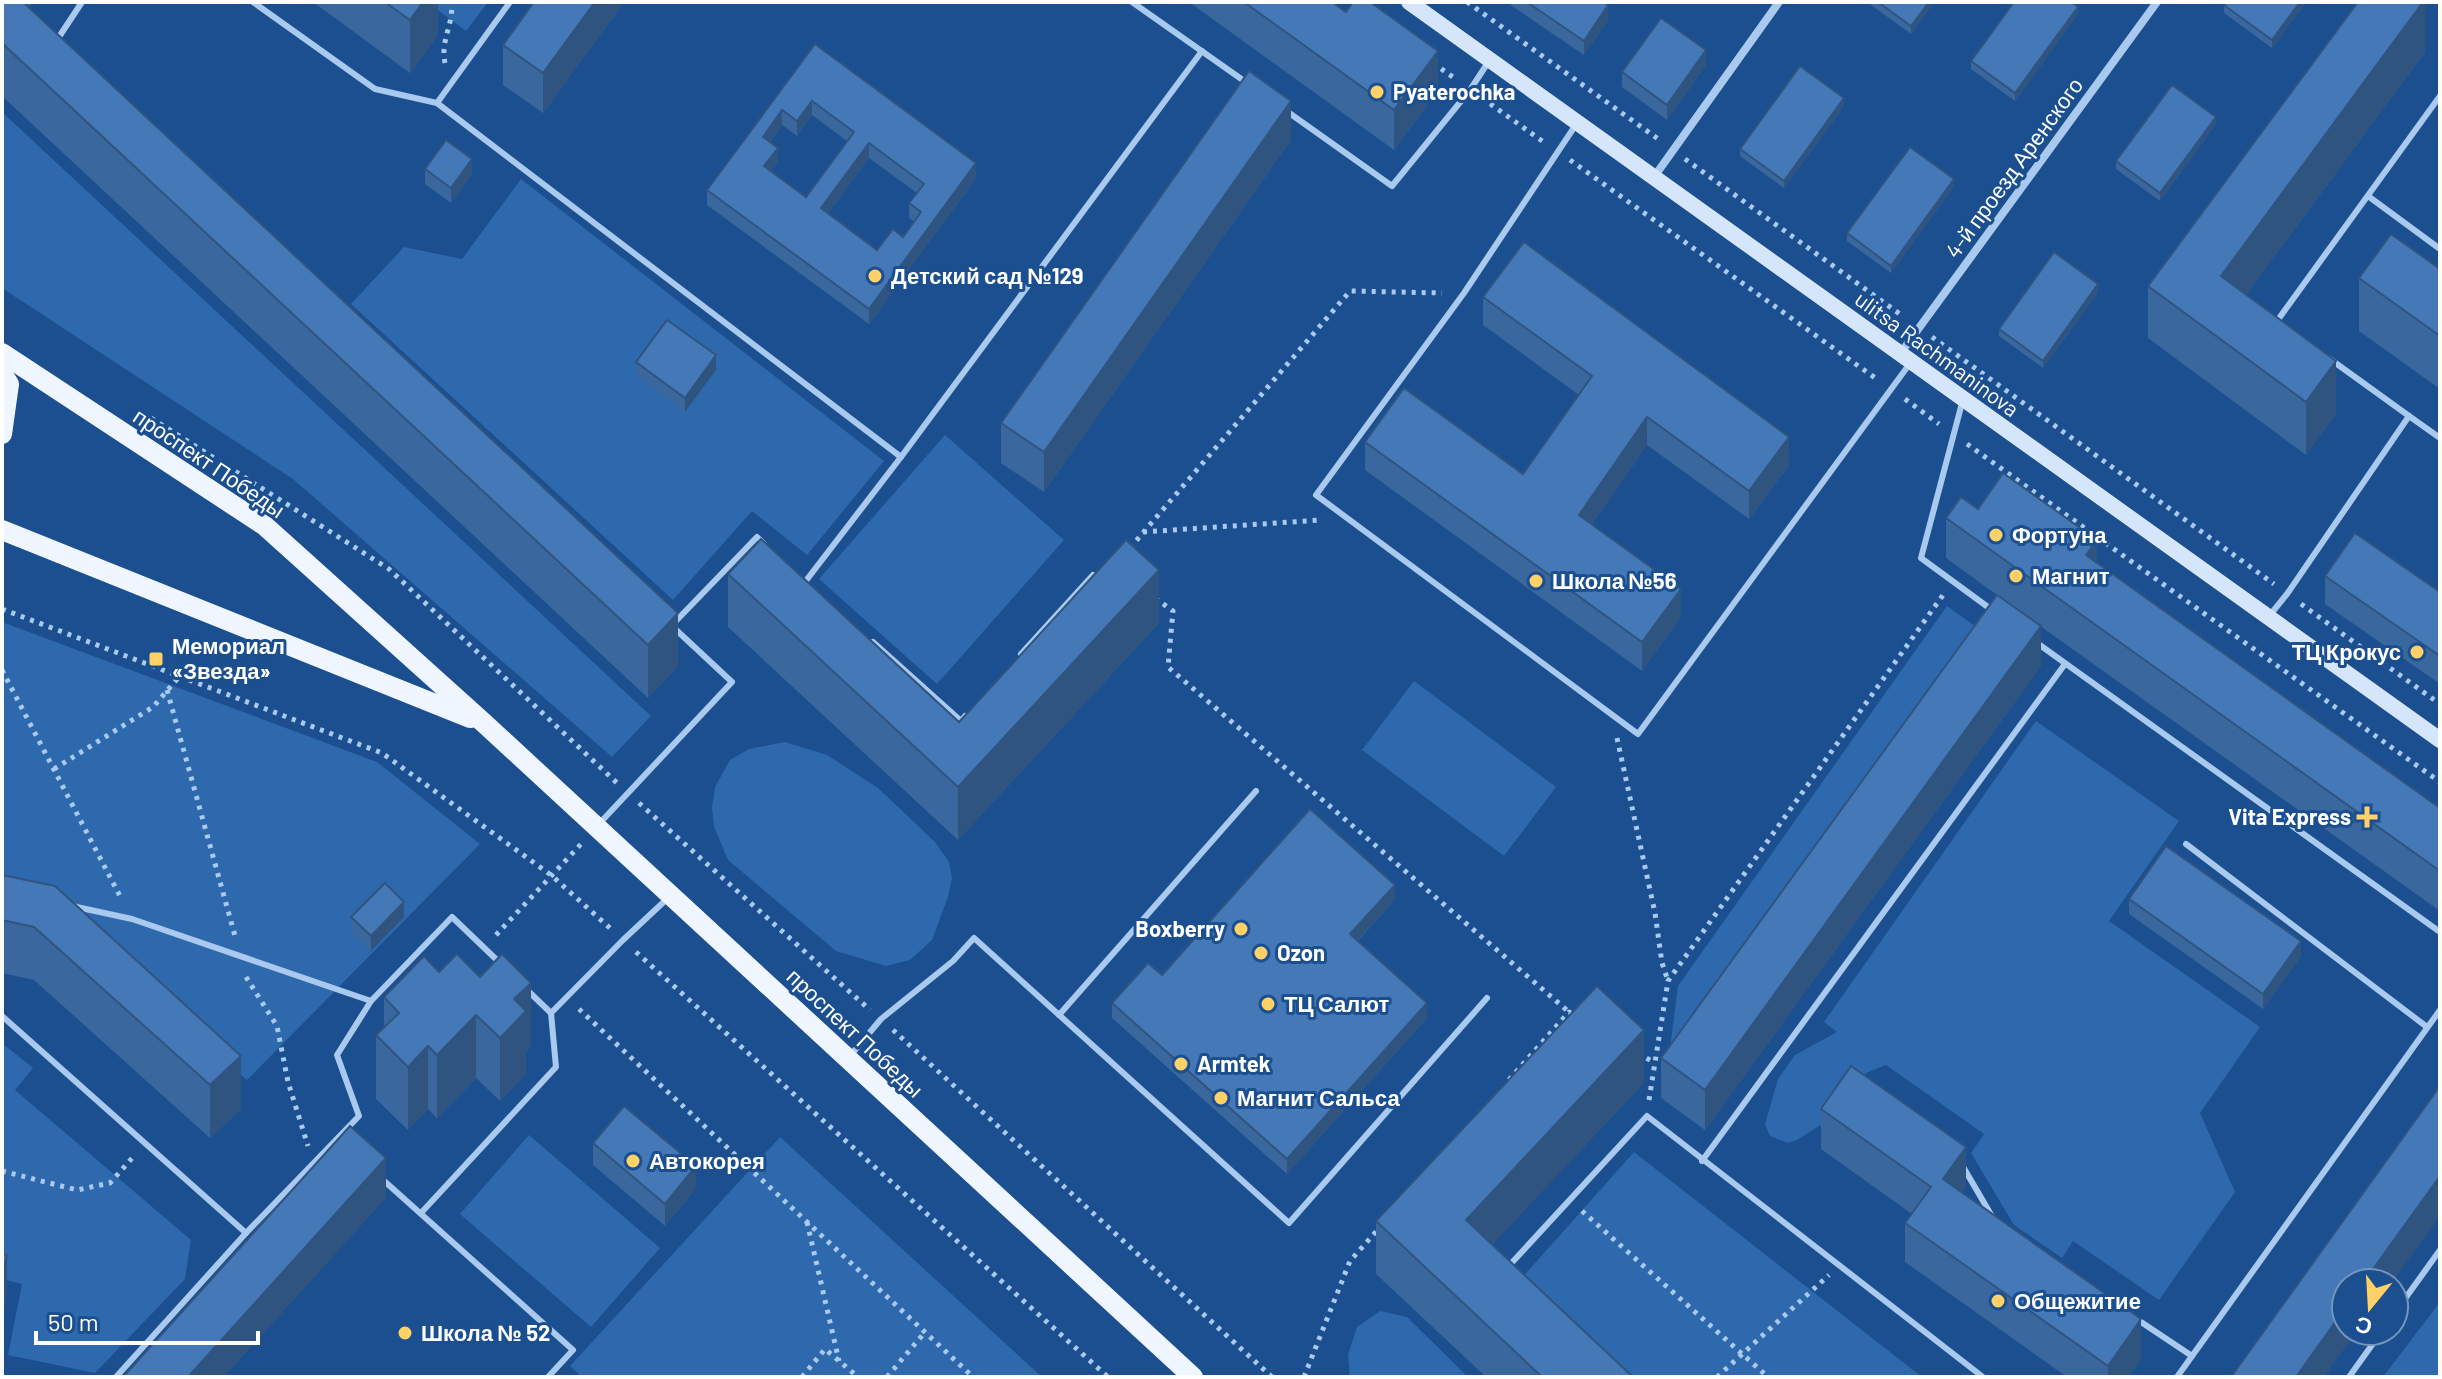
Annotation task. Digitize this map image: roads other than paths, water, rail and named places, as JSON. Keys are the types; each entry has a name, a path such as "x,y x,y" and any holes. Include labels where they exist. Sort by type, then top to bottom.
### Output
{"main road":[{"name":"ulitsa Rachmaninova","path":"1409,2 2440,740"},
{"name":"проспект Победы","path":"2,353 265,526 485,724 1193,1377"},
{"path":"2,373 9,384 2,434"},
{"name":"проспект Победы","path":"2,530 485,724"}],"street":[{"path":"1654,178 1779,2"},
{"name":"4-й проезд Аренского","path":"1906,358 1919,328 2157,2"}],"lane":[{"path":"66,55 55,44 82,2"},
{"path":"253,2 375,89 437,103 901,457"},
{"path":"437,103 510,2"},
{"path":"1132,2 1252,87"},
{"path":"805,582 1202,51"},
{"path":"1278,105 1392,186 1470,90 1490,60"},
{"path":"2289,329 2277,321 2440,96"},
{"path":"1577,123 1464,293 1316,495 1638,734 1906,358"},
{"path":"2368,196 2440,249"},
{"path":"2325,355 2440,438"},
{"path":"1963,399 1921,558 2003,618"},
{"path":"2267,617 2287,594 2409,416"},
{"path":"596,828 732,682 671,626 757,537 766,546"},
{"path":"795,573 816,592"},
{"path":"1012,665 1093,575"},
{"path":"2028,637 2440,932"},
{"path":"872,641 961,721 971,710"},
{"path":"1702,1161 2065,664"},
{"path":"1059,1015 1256,791"},
{"path":"2186,844 2427,1027"},
{"path":"551,1013 670,896"},
{"path":"60,903 132,919 371,1001"},
{"path":"116,1377 246,1233 359,1116 337,1055 371,1001 452,917 507,970"},
{"path":"847,1059 881,1019 953,961 974,938 1289,1223 1487,998"},
{"path":"421,1213 556,1067 551,1013 518,980"},
{"path":"2177,1377 2440,1010"},
{"path":"2,1016 246,1233"},
{"path":"1499,1276 1647,1116 1983,1377"},
{"path":"337,1139 347,1148"},
{"path":"1961,1162 1999,1228"},
{"path":"379,1176 573,1350 548,1377"},
{"path":"2410,1292 2440,1250"},
{"path":"2127,1314 2192,1356"},
{"path":"2349,1377 2371,1347"}],"place":[{"name":"Pyaterochka","path":"1377,92"},
{"name":"Детский сад №129","path":"875,276"},
{"name":"Фортуна","path":"1996,535"},
{"name":"Магнит","path":"2016,576"},
{"name":"Школа №56","path":"1536,581"},
{"name":"ТЦ Крокус","path":"2417,652"},
{"name":"Мемориал «Звезда»","path":"156,659"},
{"name":"Vita Express","path":"2367,817"},
{"name":"Boxberry","path":"1241,929"},
{"name":"Ozon","path":"1261,953"},
{"name":"ТЦ Салют","path":"1268,1004"},
{"name":"Armtek","path":"1181,1064"},
{"name":"Магнит Сальса","path":"1221,1098"},
{"name":"Автокорея","path":"633,1161"},
{"name":"Общежитие","path":"1998,1301"},
{"name":"Школа № 52","path":"405,1333"}]}
